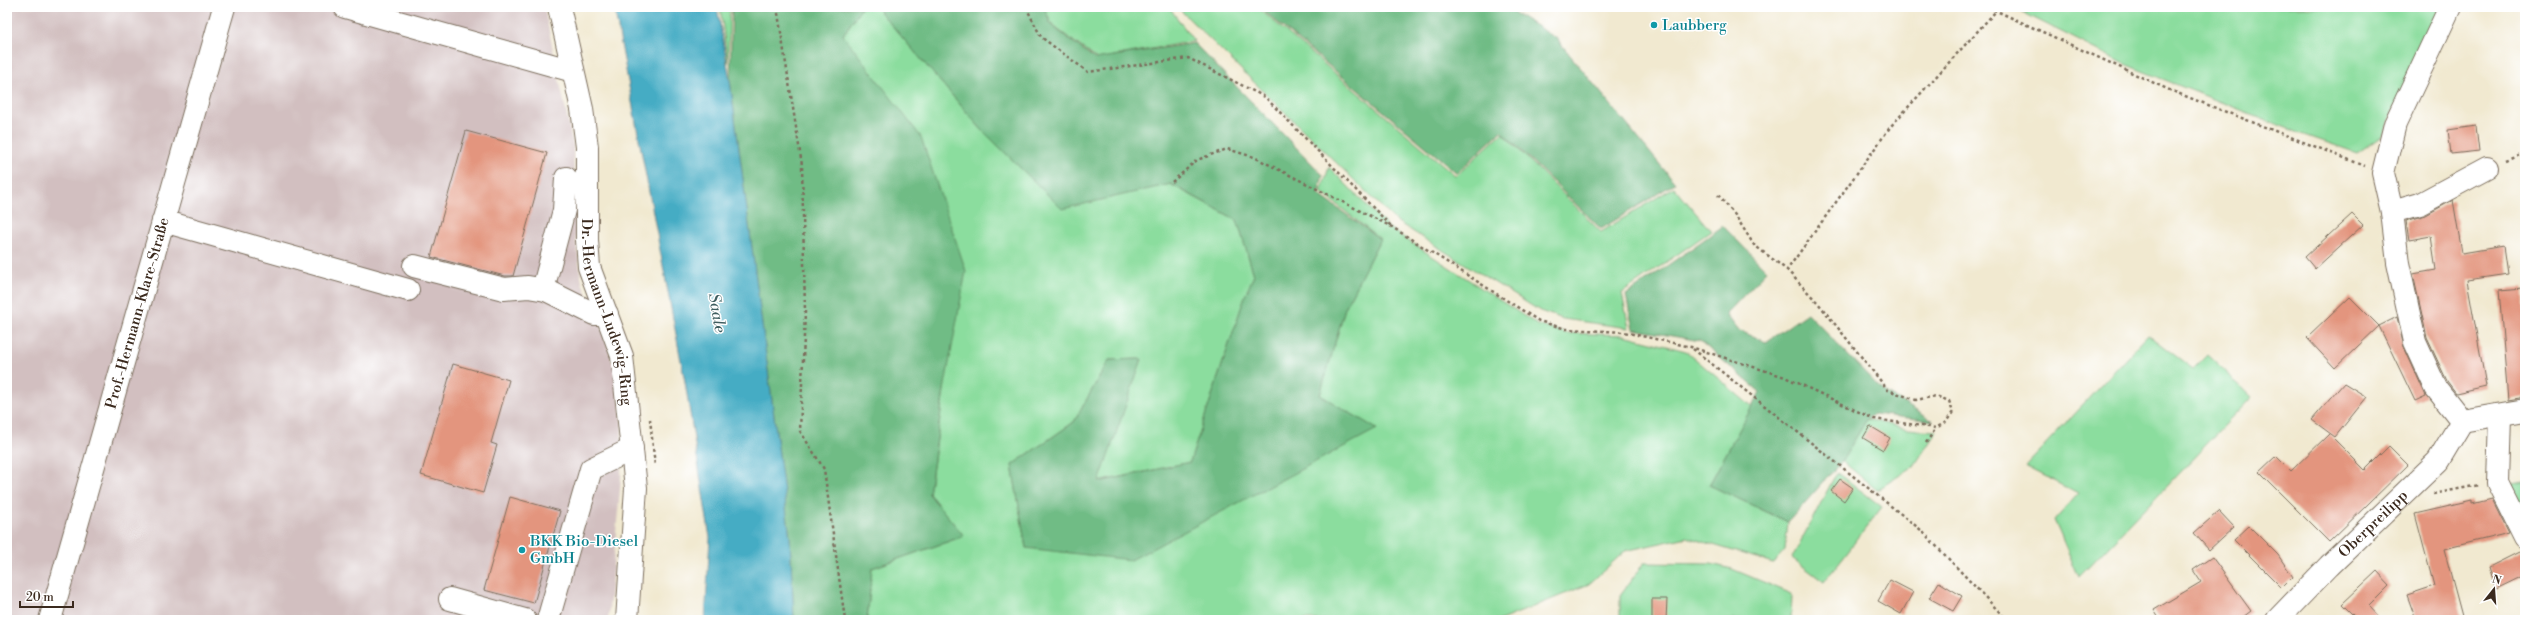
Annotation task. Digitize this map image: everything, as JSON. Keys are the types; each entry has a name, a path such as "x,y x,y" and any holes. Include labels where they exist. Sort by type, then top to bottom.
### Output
{"street":[{"name":"Prof.-Hermann-Klare-Straße","path":"50,620 224,7"},
{"path":"344,7 573,71"},
{"name":"Dr.-Hermann-Ludewig-Ring","path":"559,7 587,147 587,240 589,267 622,356 636,488 627,620"},
{"path":"2450,7 2395,124 2383,173 2392,212 2398,263 2415,342 2436,388 2462,421 2525,410"},
{"path":"2392,212 2420,204 2487,168"},
{"path":"546,290 545,282 564,210 566,178"},
{"path":"163,221 408,290"},
{"path":"414,266 504,289 528,287 546,290 594,314 607,314"},
{"path":"2500,415 2498,483 2525,537"},
{"name":"Oberpreilipp","path":"2277,620 2328,566 2438,461 2462,421"},
{"path":"548,620 591,469 632,449"},
{"path":"450,599 525,620"}],"path":[{"path":"776,7 802,165 805,312 800,431 824,469 845,620"},
{"path":"1026,7 1041,37 1088,72 1188,58 1265,97 1392,227"},
{"path":"1988,7 2167,89 2383,173"},
{"path":"1787,270 1891,126 1996,11"},
{"path":"1172,182 1197,160 1227,149 1254,157 1286,172 1329,197 1392,227 1539,321 1566,328 1624,332 1691,347 1785,377 1874,418 1936,428"},
{"path":"1718,195 1735,215 1754,245 1787,270 1818,303 1888,390 1916,400 1936,396 1949,401 1954,412 1946,422 1936,428 1926,443"},
{"path":"1691,347 1921,530 2007,620"},
{"path":"2442,491 2462,487"}],"shaded area":[{"path":"7,7 544,7 573,145 576,241 582,283 605,337 617,377 622,423 621,478 608,620 7,620"}],"green space":[{"path":"720,7 730,7 728,63"},
{"path":"732,7 862,7 843,35 921,137 966,271 944,390 929,494 964,536 872,568 867,620 794,620 790,538 730,80"},
{"path":"862,7 876,7 982,130 1062,208 1170,184 1237,220 1254,275 1245,296 1190,462 1098,482 1141,359 1109,360 1074,422 1012,465 1026,548 1376,429 1320,395 1345,308 1380,239 1321,192 1329,167 1389,228 1538,325 1565,333 1624,335 1686,351 1752,407 1709,485 1788,522 1785,550 1773,563 1687,537 1625,551 1589,584 1501,620 867,620 872,568 964,536 929,494 944,390 843,35"},
{"path":"876,7 1044,7 1051,25 1095,59 1194,43 1323,175 1318,194 1380,239 1345,308 1320,395 1377,429 1131,560 1026,548 1012,465 1074,422 1109,360 1142,359 1099,482 1190,462 1245,296 1254,275 1237,220 1171,184 1062,209 982,130"},
{"path":"1044,7 1169,7 1194,41 1097,59 1052,25"},
{"path":"1177,7 1257,7 1456,176 1502,133 1601,232 1674,187 1711,231 1622,293 1629,328 1563,319 1540,311 1396,221"},
{"path":"1259,7 1505,7 1556,38 1675,183 1601,229 1501,131 1457,173"},
{"path":"2012,7 2442,7 2382,136 2357,153 2299,133 2127,65"},
{"path":"1723,226 1767,271 1726,314 1738,330 1766,342 1807,313 1882,390 1933,421 1874,414 1867,419 1842,461 1788,522 1709,485 1760,392 1700,341 1633,329 1626,295"},
{"path":"2148,335 2193,369 2207,355 2252,397 2079,577 2054,520 2078,493 2025,466"},
{"path":"1867,419 1907,429 1937,431 1914,466 1877,490 1842,461"},
{"path":"1837,472 1882,507 1824,582 1792,558"},
{"path":"2525,482 2525,517 2510,489 2512,484"},
{"path":"1644,563 1711,564 1732,569 1792,594 1791,620 1620,620 1620,595"}],"water":[{"name":"Saale","path":"614,7 717,7 730,80 790,538 794,620 705,620 710,538 685,382"}],"building":[{"path":"2476,126 2479,151 2451,154 2448,130"},
{"path":"466,131 547,153 513,276 505,276 431,257"},
{"path":"2453,200 2462,253 2504,246 2508,274 2467,280 2486,386 2456,393 2447,381 2427,338 2413,274 2436,270 2431,236 2409,240 2406,221 2426,215"},
{"path":"2352,214 2363,225 2315,269 2305,257"},
{"path":"2524,288 2525,397 2508,400 2499,290"},
{"path":"2350,297 2379,326 2335,368 2307,338"},
{"path":"2397,317 2404,347 2426,396 2415,401 2379,326"},
{"path":"453,364 509,380 491,443 497,445 483,493 421,475"},
{"path":"2344,383 2367,397 2335,437 2312,420"},
{"path":"1870,426 1890,438 1883,450 1863,438"},
{"path":"2329,434 2365,470 2389,446 2408,465 2329,542 2259,472 2276,456 2291,471"},
{"path":"1840,479 1853,488 1844,501 1831,491"},
{"name":"BKK Bio-Diesel GmbH","path":"510,497 560,511 534,603 484,590"},
{"path":"2492,499 2509,533 2444,549 2463,620 2416,620 2407,595 2434,586 2415,514 2472,501 2472,504"},
{"path":"2219,511 2234,527 2209,550 2194,533"},
{"path":"2249,526 2278,555 2293,577 2282,588 2234,540"},
{"path":"2525,549 2525,575 2496,589 2489,567"},
{"path":"2212,557 2251,611 2239,620 2160,620 2154,610 2201,582 2193,570"},
{"path":"2377,571 2390,585 2369,606 2382,620 2358,620 2342,604"},
{"path":"1890,580 1913,592 1901,614 1878,601"},
{"path":"1939,582 1962,596 1953,611 1929,598"},
{"path":"1652,599 1667,599 1666,620 1652,620"}],"place":[{"name":"Laubberg","path":"1654,25"},
{"name":"BKK Bio-Diesel GmbH","path":"522,550"}]}
